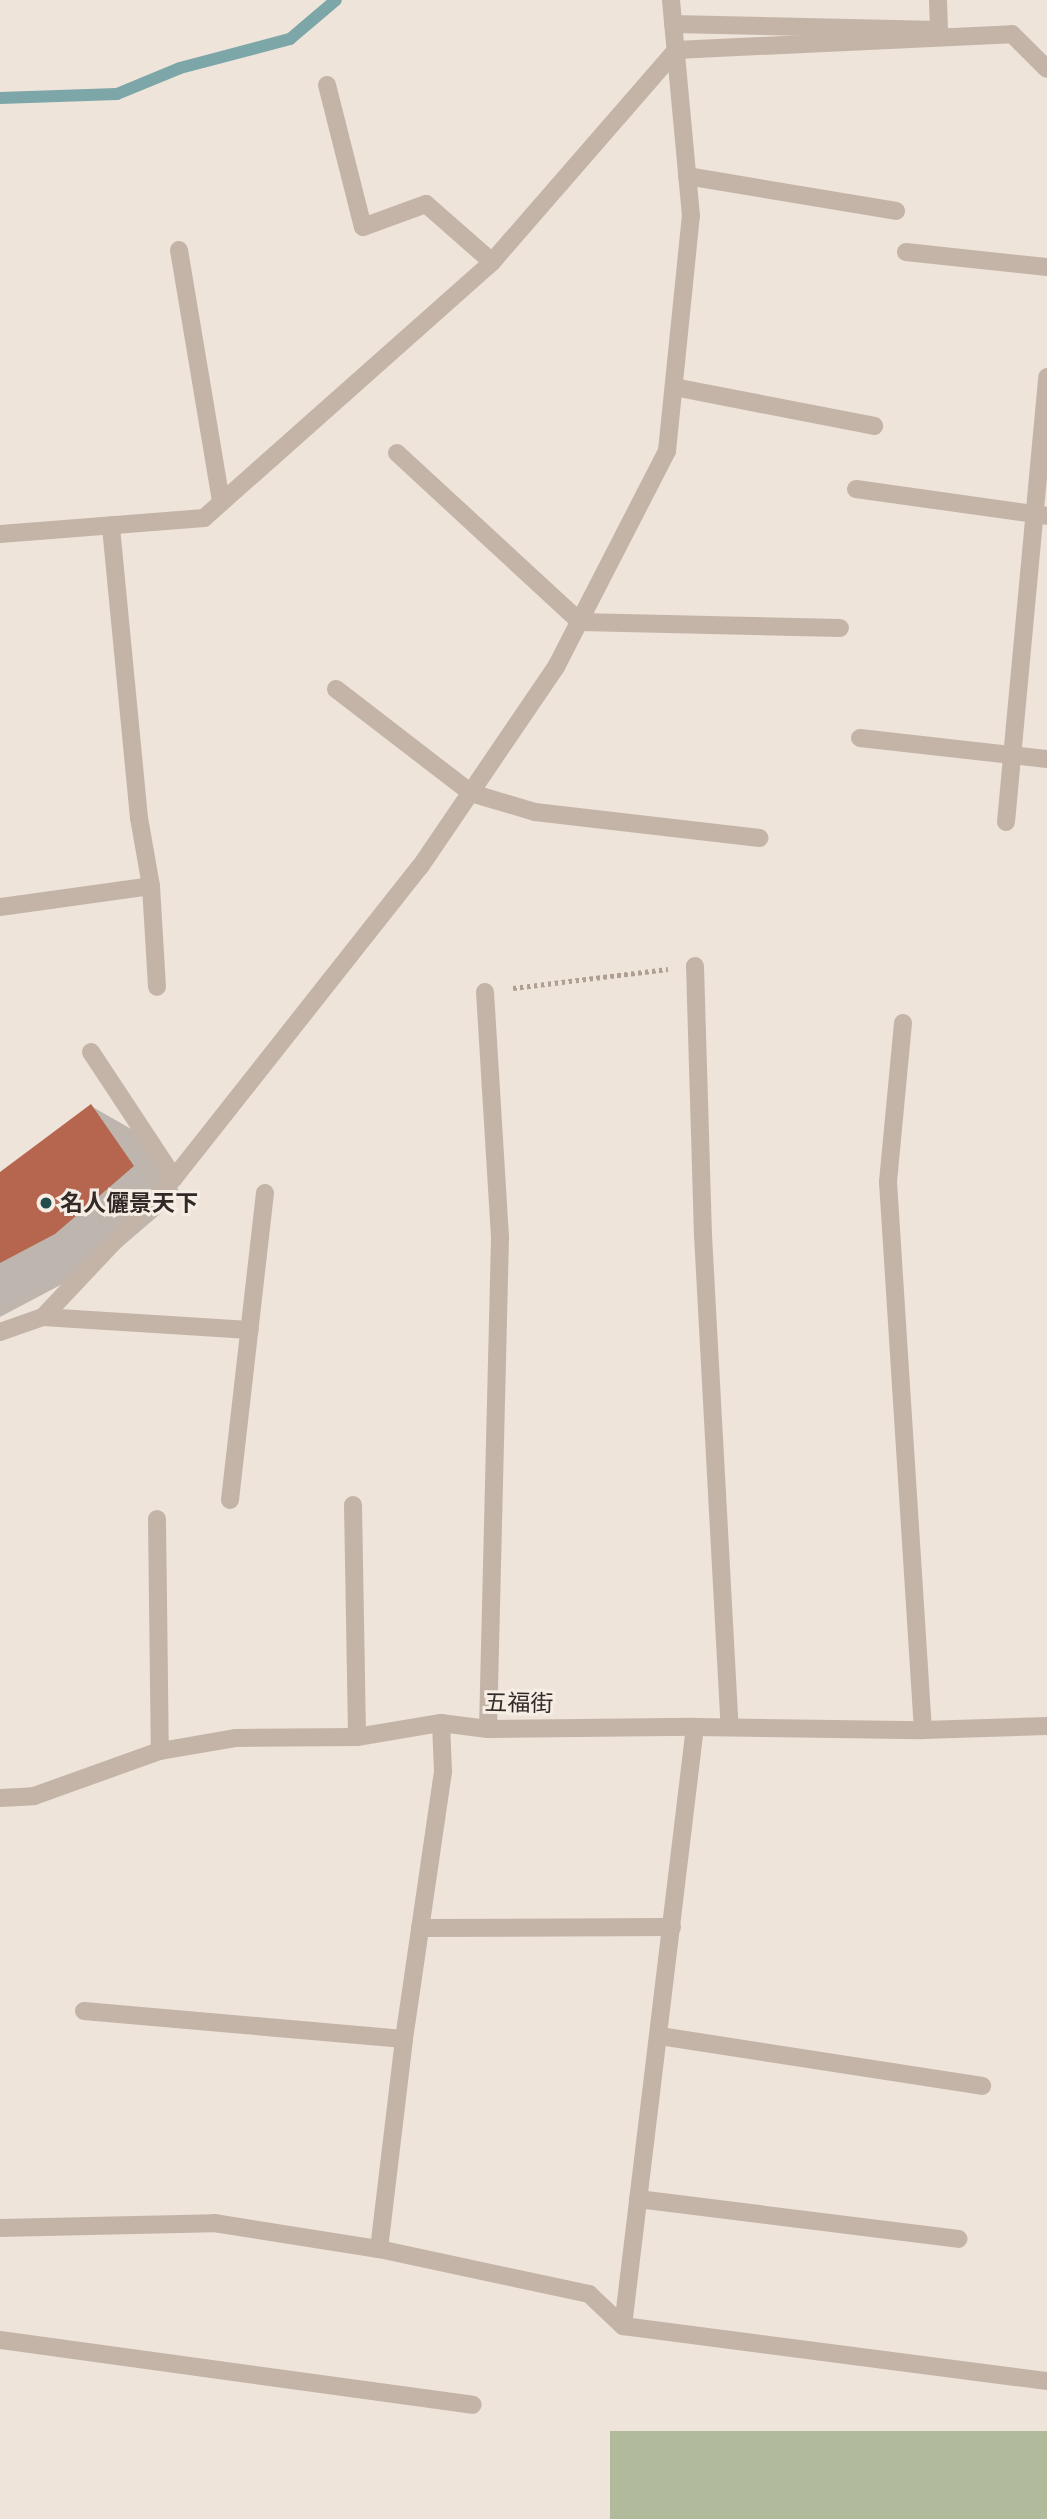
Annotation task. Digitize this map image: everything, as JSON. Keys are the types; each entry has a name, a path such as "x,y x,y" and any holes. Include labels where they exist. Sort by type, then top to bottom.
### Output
{"street":[{"path":"43,1317 174,1178 420,867 556,667 667,451 691,216 671,0"},
{"path":"673,23 939,30 938,0"},
{"path":"0,534 204,517 492,262 676,50 1012,34 1047,69"},
{"path":"327,85 363,227 426,204 492,262"},
{"path":"687,176 896,211"},
{"path":"179,250 221,502"},
{"path":"906,253 1047,267"},
{"path":"1006,822 1041,515 1047,377"},
{"path":"674,387 874,426"},
{"path":"397,453 580,622 840,628"},
{"path":"856,489 1041,515"},
{"path":"111,525 139,818 151,886 157,987"},
{"path":"336,689 471,793 535,812 761,838"},
{"path":"860,738 1047,759"},
{"path":"0,907 151,886"},
{"path":"695,966 703,1235 730,1727"},
{"path":"485,992 500,1237 488,1729"},
{"path":"903,1023 888,1182 923,1730"},
{"path":"91,1052 174,1178"},
{"path":"230,1500 265,1193"},
{"path":"0,1332 43,1317 250,1330"},
{"path":"353,1505 357,1737"},
{"path":"157,1519 160,1751"},
{"path":"379,2249 404,2039 443,1772 441,1723"},
{"name":"五福街","path":"0,1798 34,1796 160,1751 235,1738 357,1737 441,1723 488,1729 730,1727 923,1730 1047,1727"},
{"path":"623,2326 660,2036 695,1727"},
{"path":"420,1928 672,1927"},
{"path":"84,2011 404,2039"},
{"path":"660,2036 982,2085"},
{"path":"638,2199 959,2239"},
{"path":"0,2228 214,2223 379,2249 589,2294 623,2326 1047,2381"},
{"path":"0,2340 473,2405"}],"path":[{"path":"485,992 695,966"}],"green space":[{"path":"610,2431 1047,2431 1047,2519 610,2519"}],"building":[{"name":"名人儷景天下","path":"91,1104 134,1166 55,1234 0,1263 0,1172"}],"waterway":[{"path":"0,98 117,94 180,68 290,39 336,0"}],"place":[{"name":"名人儷景天下","path":"46,1203"}]}
